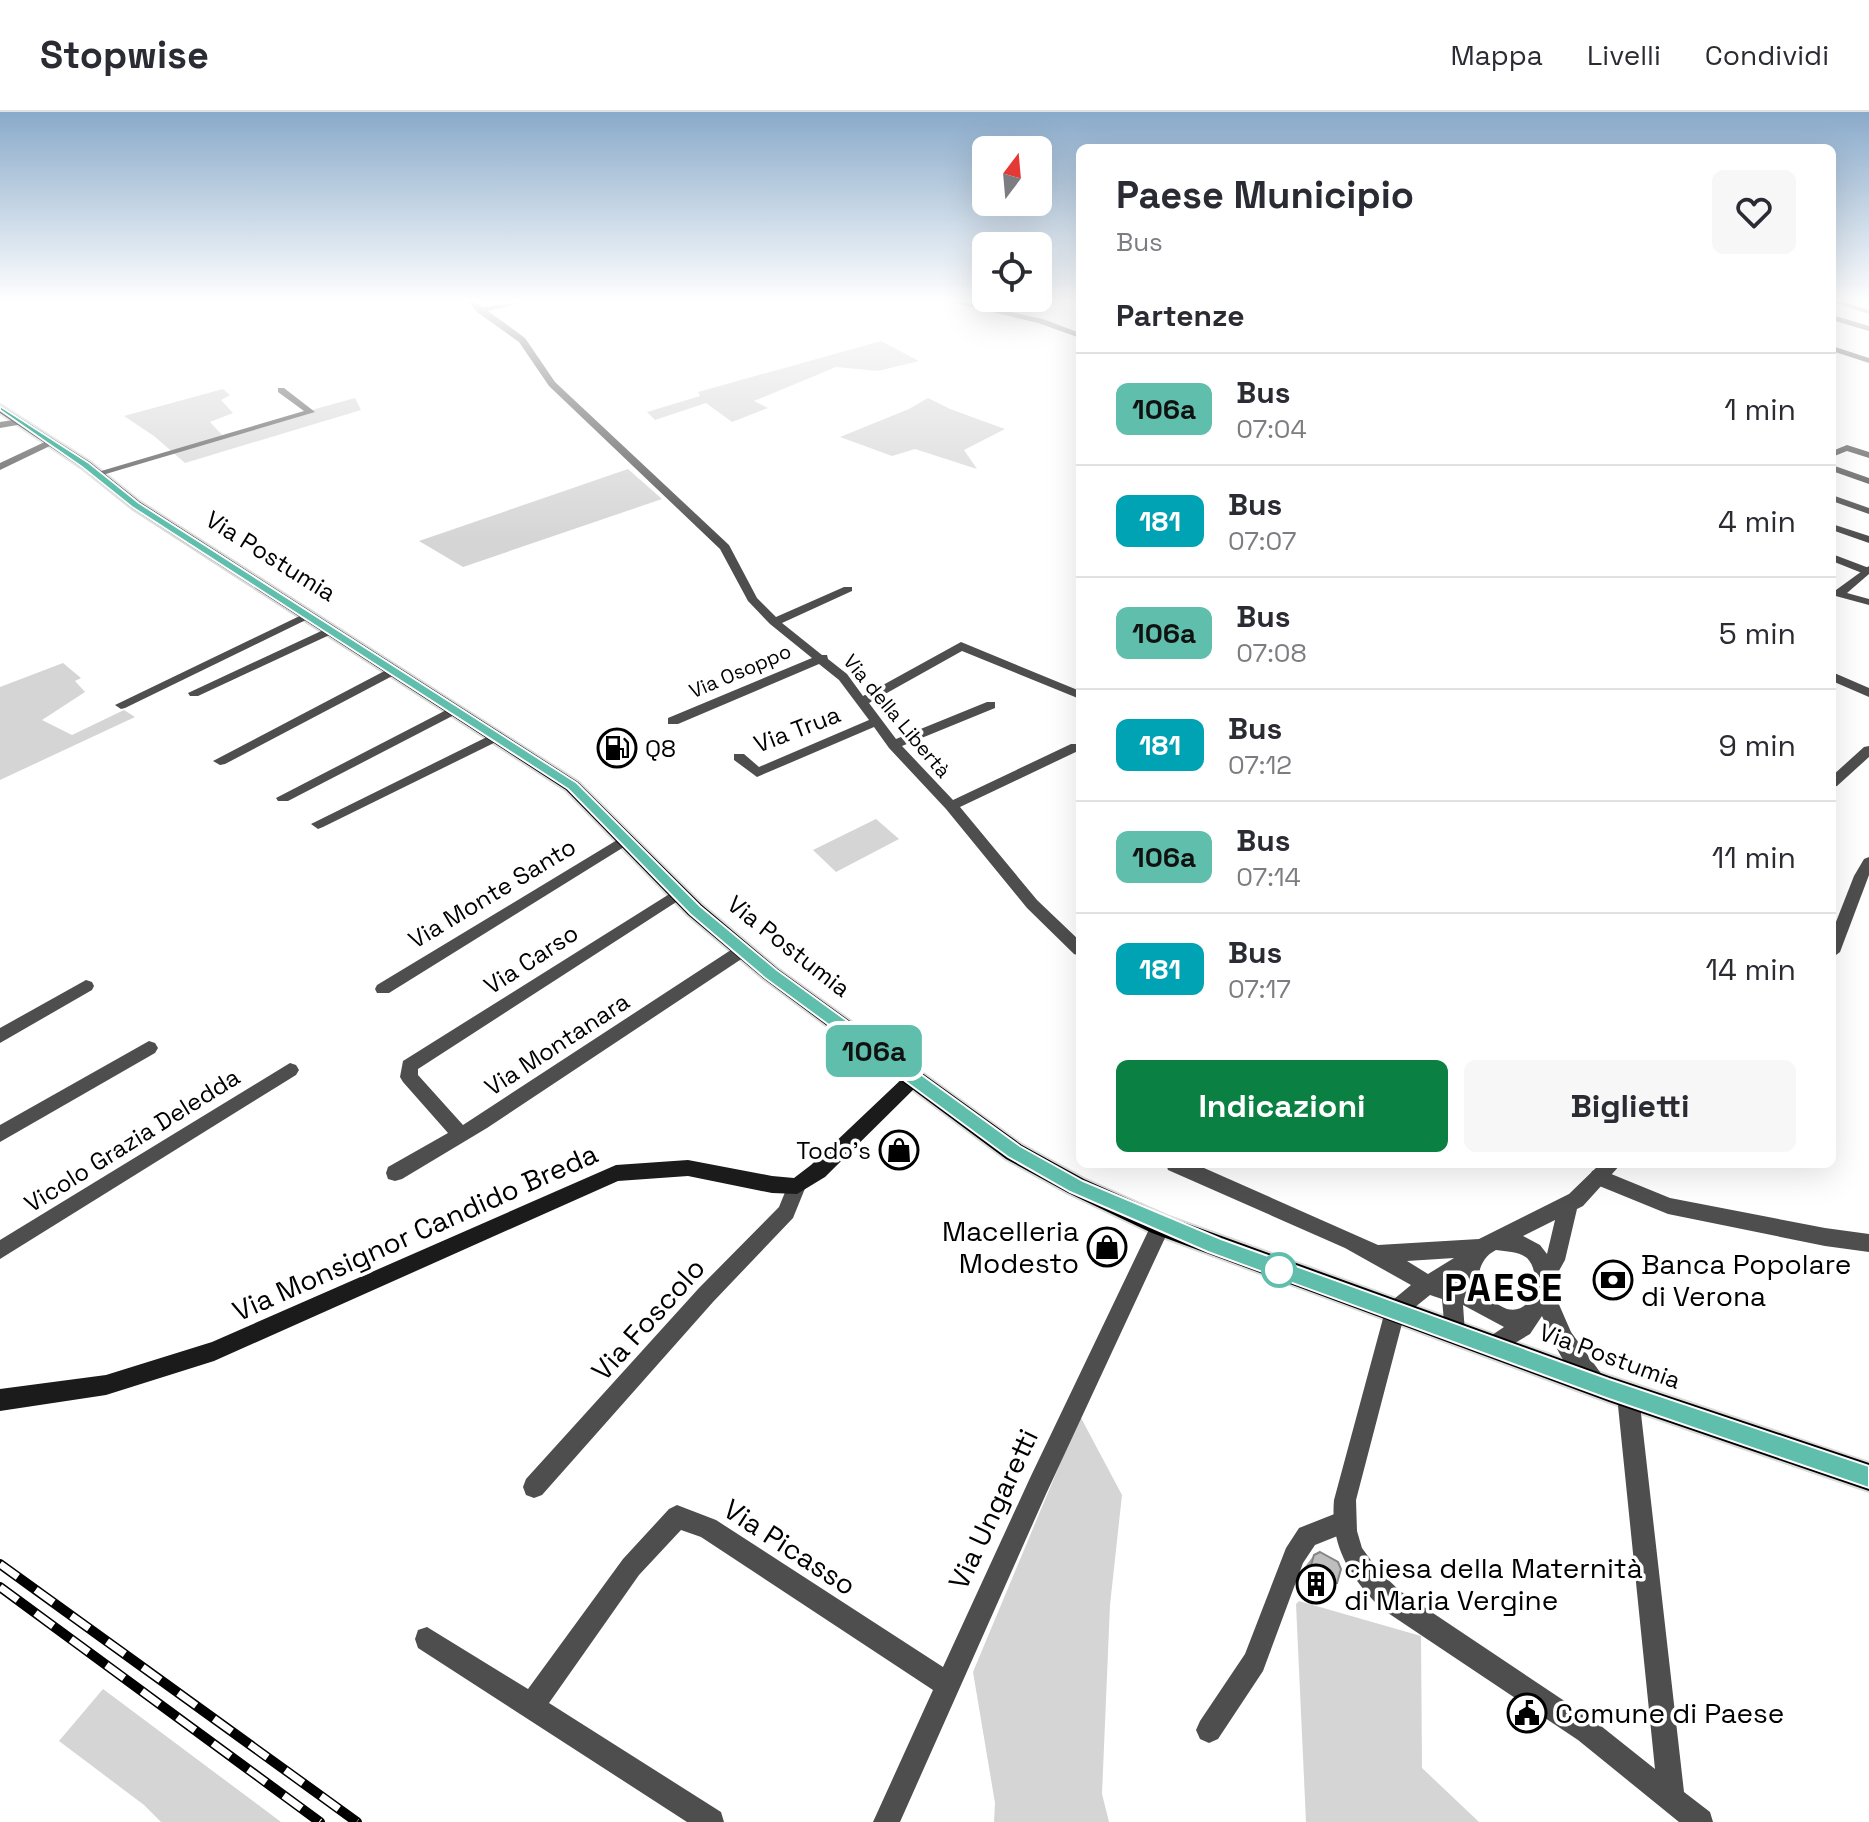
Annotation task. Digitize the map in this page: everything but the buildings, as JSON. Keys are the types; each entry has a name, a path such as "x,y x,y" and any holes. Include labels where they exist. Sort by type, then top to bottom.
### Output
{"main road":[{"name":"Via Postumia","path":"0,408 136,505 572,786 679,893 743,950 1014,1152 1076,1186 1161,1225 1628,1396 1869,1477"},
{"path":"797,1186 818,1171 913,1079"},
{"name":"Via Monsignor Candido Breda","path":"0,1400 106,1385 214,1351 616,1173 648,1168 696,1169 763,1183 797,1186"}],"street":[{"name":"Via della Libertà","path":"550,382 725,547 752,599 774,622 843,677 894,745 951,806 1032,904 1076,946"},
{"path":"96,474 311,412 281,390"},
{"path":"0,425 20,422"},
{"path":"0,467 51,442"},
{"path":"1836,452 1847,448 1869,455"},
{"path":"1836,469 1869,481"},
{"path":"1836,499 1869,511"},
{"path":"1836,528 1869,540"},
{"path":"1836,559 1864,573"},
{"path":"1836,592 1864,573"},
{"path":"1836,594 1866,601 1864,573"},
{"path":"774,622 848,589"},
{"path":"121,705 308,615"},
{"path":"194,693 332,630"},
{"path":"861,702 961,646 1076,693"},
{"name":"Via Osoppo","path":"673,721 823,658"},
{"path":"220,761 394,670"},
{"path":"1836,680 1869,693"},
{"path":"894,745 991,705"},
{"path":"283,798 456,709"},
{"name":"Via Trua","path":"739,757 757,773 875,722"},
{"path":"318,824 497,736"},
{"path":"951,806 1076,747"},
{"path":"1836,779 1869,750"},
{"name":"Via Monte Santo","path":"383,989 627,839"},
{"path":"1836,941 1869,862"},
{"name":"Via Carso","path":"460,1134 409,1077 409,1066 679,893"},
{"name":"Via Montanara","path":"395,1173 743,950"},
{"path":"0,1036 86,986"},
{"path":"0,1134 149,1048"},
{"name":"Vicolo Grazia Deledda","path":"0,1250 290,1070"},
{"path":"1184,1168 1377,1254 1428,1284"},
{"path":"1700,1822 1587,1731 1391,1600 1366,1577 1356,1561 1342,1523 1345,1500 1395,1311 1428,1284 1450,1281 1486,1245 1568,1205 1606,1170 1668,1206 1869,1243"},
{"name":"Via Foscolo","path":"534,1487 706,1295 786,1212 797,1186"},
{"path":"1493,1346 1523,1327 1530,1315 1555,1260 1568,1205"},
{"name":"Via Ungaretti","path":"886,1822 1161,1225"},
{"path":"1377,1254 1430,1254 1512,1241 1531,1249 1539,1256 1559,1336 1574,1359 1601,1386"},
{"path":"1472,1299 1468,1291 1469,1268 1486,1245"},
{"path":"1450,1281 1494,1314 1509,1319 1530,1315"},
{"path":"1450,1281 1455,1333"},
{"path":"1628,1396 1671,1798"},
{"name":"Via Picasso","path":"531,1706 631,1567 677,1517 708,1528 948,1685"},
{"path":"1209,1730 1254,1662 1294,1556 1307,1536 1342,1523"},
{"path":"427,1639 711,1822"}],"shaded area":[{"path":"735,382 800,382 754,401 768,408 732,422 706,403 655,420 647,412 700,396 698,392"},
{"path":"223,389 230,395 221,400 233,413 210,422 222,435 355,398 361,410 185,463 154,436 124,416"},
{"path":"928,398 1005,429 964,450 977,469 915,449 892,456 840,437 909,409"},
{"path":"628,469 662,499 463,567 419,541"},
{"path":"63,663 81,678 75,681 85,692 42,720 72,735 124,710 135,717 0,780 0,687"},
{"path":"876,819 899,839 836,872 813,850"},
{"path":"1080,1416 1122,1495 1110,1605 1102,1794 1109,1822 994,1822 995,1803 973,1672"},
{"path":"1299,1601 1421,1636 1422,1768 1479,1822 1306,1822 1296,1604"},
{"path":"103,1689 281,1822 161,1822 144,1805 59,1741"}],"railway":[{"path":"0,1564 357,1822"},
{"path":"0,1587 320,1822"}],"bus line":[{"name":"106a","path":"0,408 86,465 136,505 572,786 695,910 771,974 1014,1152 1076,1186 1215,1246 1609,1389 1869,1477"}],"place":[{"name":"Q8","path":"617,748"},
{"name":"Todo's","path":"899,1150"},
{"name":"Macelleria Modesto","path":"1107,1247"},
{"name":"Banca Popolare di Verona","path":"1613,1280"},
{"name":"chiesa della Maternità di Maria Vergine","path":"1316,1584"},
{"name":"Comune di Paese","path":"1527,1713"}],"district":[{"name":"PAESE","path":"1504,1288"}]}
